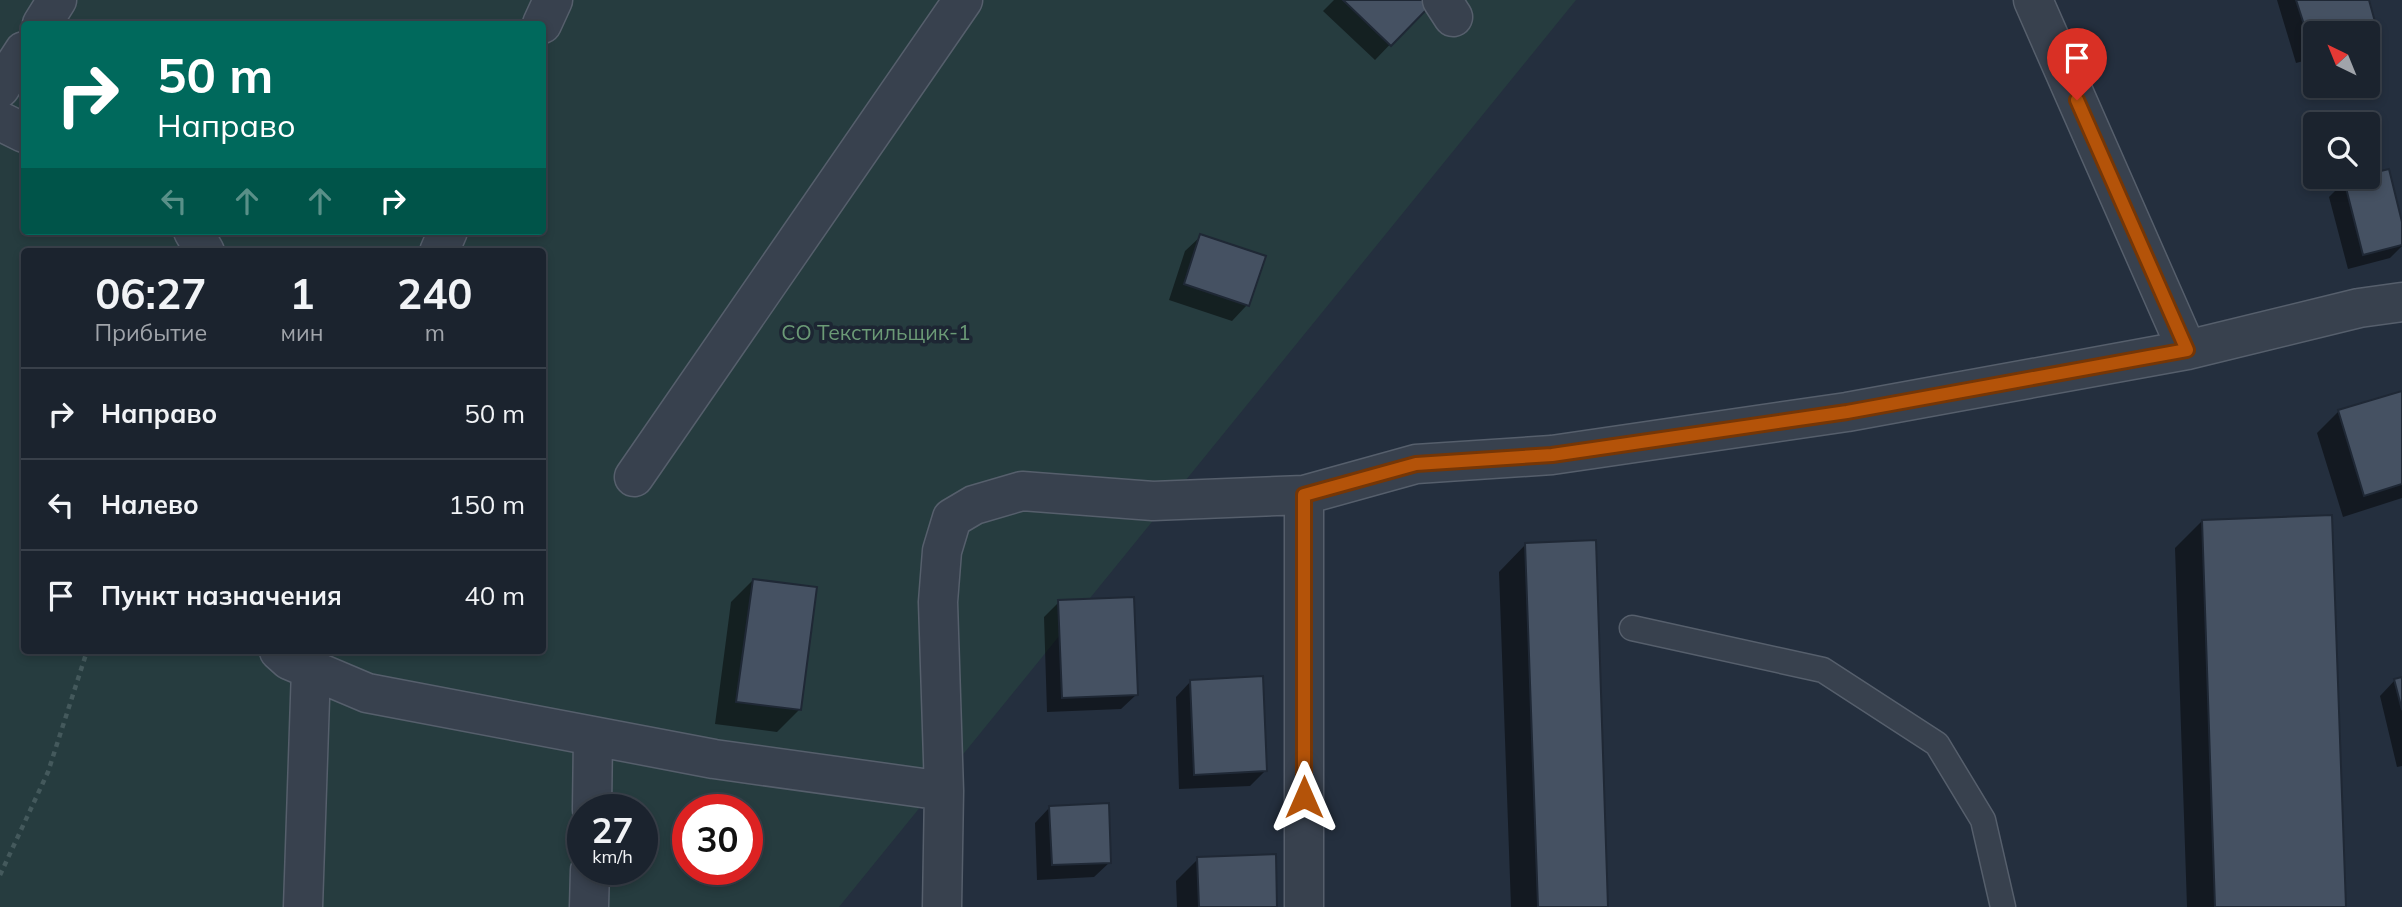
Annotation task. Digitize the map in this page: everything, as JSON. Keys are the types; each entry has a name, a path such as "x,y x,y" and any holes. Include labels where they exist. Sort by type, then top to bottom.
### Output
{"street":[{"path":"44,21 57,0"},
{"path":"543,21 553,0"},
{"path":"634,477 964,0"},
{"path":"2033,0 2187,350"},
{"path":"0,88 21,56"},
{"path":"0,121 21,132"},
{"path":"942,907 944,791 938,603 942,551 952,518 974,505 1022,491 1153,501 1304,495 1416,464 1552,455 1847,412 2187,350 2359,308 2402,302"},
{"path":"1304,495 1304,907"},
{"path":"303,907 295,660 367,693 714,759 944,791"},
{"path":"592,794 593,736"},
{"path":"589,907 590,885"}],"lane":[{"path":"1632,628 1822,670 1937,744 1983,820 2003,907"}],"path":[{"path":"0,875 48,772 86,654"}],"green space":[{"name":"СО Текстильщик-1","path":"0,0 1576,0 839,907 0,907"}],"building":[{"path":"1343,0 1422,0 1429,7 1391,46"},
{"path":"2296,0 2369,0 2375,21 2303,21"},
{"path":"2389,169 2402,222 2402,245 2363,255 2346,189 2380,189 2380,171"},
{"path":"1200,234 1266,256 1249,306 1184,284"},
{"path":"2402,391 2402,484 2364,496 2338,410"},
{"path":"2332,515 2346,907 2215,907 2202,520"},
{"path":"1596,540 1608,907 1538,907 1525,543"},
{"path":"753,579 817,587 801,710 736,702"},
{"path":"1134,597 1138,695 1062,698 1058,600"},
{"path":"1263,676 1267,771 1194,775 1190,680"},
{"path":"2402,677 2402,710 2394,679"},
{"path":"1109,803 1111,863 1052,865 1049,806"},
{"path":"1276,854 1277,907 1199,907 1197,857"}],"route":[{"path":"1304,797 1304,495 1416,464 1552,455 1847,412 2187,350 2077,100"}]}
